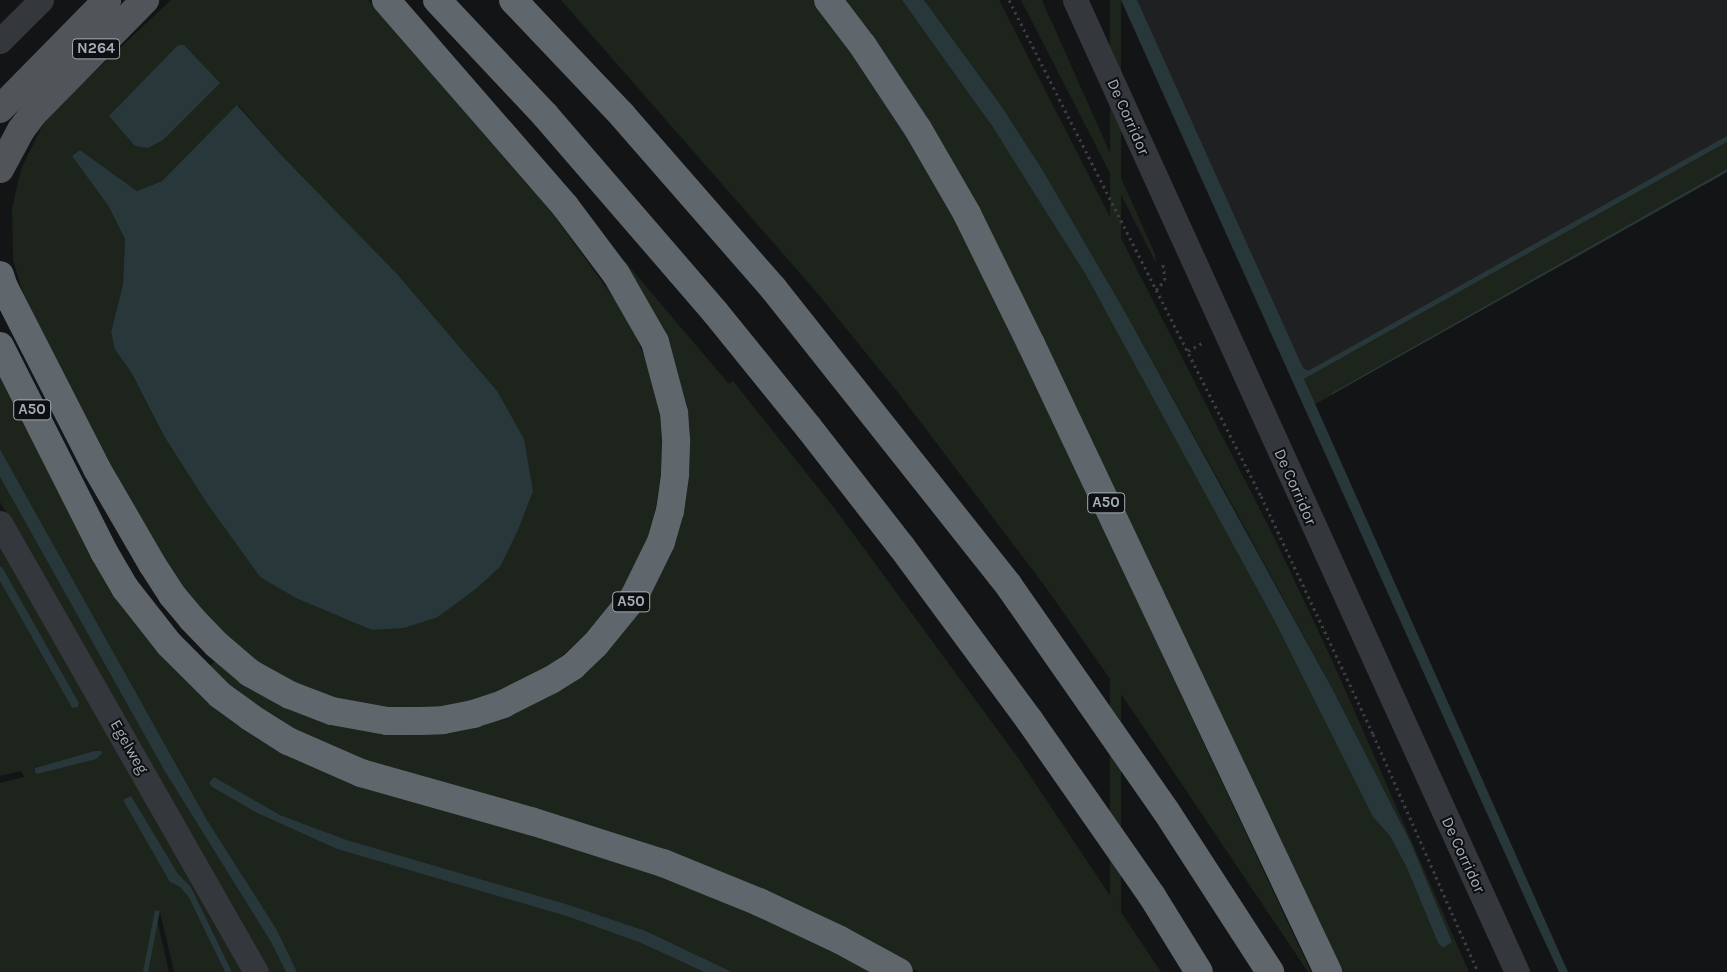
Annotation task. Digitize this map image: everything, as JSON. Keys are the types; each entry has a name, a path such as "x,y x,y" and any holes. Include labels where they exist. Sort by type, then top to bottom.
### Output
{"highway":[{"name":"A50","path":"0,275 4,287 97,469 152,564 172,595 192,619 216,644 250,673 290,695 332,711 387,721 420,721 443,720 473,714 503,704 551,680 572,666 595,645 634,597 650,566 670,511 676,440 674,413 655,342 616,274 565,206 386,0"},
{"path":"437,0 551,122 715,312 809,428 901,546 1030,721 1152,896 1200,972"},
{"path":"514,0 622,115 773,288 1009,586 1166,811 1270,972"},
{"name":"A50","path":"828,0 863,46 918,129 967,214 1031,344 1328,972"},
{"name":"A50","path":"0,346 82,510 124,588 169,644 220,695 250,717 288,741 361,773 531,821 663,864 759,902 840,940 899,972"}],"main road":[{"name":"N264","path":"0,108 107,0"},
{"name":"N264","path":"0,170 21,130 33,114 145,0"}],"street":[{"path":"0,41 41,0"},
{"name":"De Corridor","path":"1075,0 1517,972"},
{"name":"Egelweg","path":"0,523 256,972"}],"path":[{"name":"De Corridor","path":"1009,0 1261,496 1373,734 1478,972"}],"shaded area":[{"path":"171,0 368,0 553,214 619,305 636,336 650,372 660,416 663,462 653,525 634,573 598,623 555,662 507,690 448,708 367,709 277,677 231,643 166,569 38,326 22,290 13,260 12,208 21,169 42,126 56,108","holes":["238,105 284,158 500,567 476,589 438,617 260,577 206,502 164,436 131,372 115,350 111,332 123,284 125,239 109,207 72,156 80,150 137,191 162,181"]},
{"path":"561,0 817,0 934,167 1311,972 1308,972 1132,710 1044,585 900,395 819,295"},
{"path":"843,0 902,0 955,71 1034,190 1086,275 1211,502 1272,616 1373,817 1390,836 1407,868 1438,943 1444,948 1410,841 1333,690 1238,515 1129,319 1042,169 1000,104 924,0 999,0 1273,535 1332,660 1469,972 1338,972"},
{"path":"902,0 924,0 1000,104 1042,169 1129,319 1333,690 1410,841 1452,942 1443,948 1438,943 1407,868 1390,836 1373,817 1272,616 1086,275 992,126"},
{"path":"1021,0 1042,0 1155,254 1156,263"},
{"path":"1110,0 1121,0 1121,972 1110,972"},
{"path":"1121,0 1137,0 1303,368 1308,371 1727,136 1727,142 1304,379 1568,972 1559,972 1538,927"},
{"path":"1127,0 1727,0 1727,137 1297,379"},
{"path":"178,45 184,45 220,83 163,140 148,148 135,146 109,116"},
{"path":"237,105 284,158 397,274 497,391 524,439 533,491 518,530 500,567 476,589 438,617 404,628 372,630 296,598 260,577 206,502 164,436 131,372 115,350 111,332 123,284 125,239 109,207 72,156 80,150 137,191 162,181"},
{"path":"1727,142 1727,169 1314,405 1304,379"},
{"path":"1727,169 1727,172 1331,395 1332,393"},
{"path":"616,251 729,384 733,381 835,509 1019,759 1161,972 919,972 822,920 357,760 285,726 207,668 217,660 397,733 579,675 685,487"},
{"path":"0,370 204,693 572,846 679,880 810,937 876,972 732,972 646,931 566,904 347,840 280,815 214,778 209,783 212,787 257,813 337,849 569,917 641,943 704,972 297,972 277,930 207,820 0,449"},
{"path":"0,449 207,820 277,930 297,972 286,972 271,942 164,770 0,477"},
{"path":"0,477 164,770 271,942 286,972 265,972 0,502"},
{"path":"0,545 246,972 232,972 191,887 178,874 170,882 180,887 189,898 225,972 174,972 160,912 155,910 169,972 0,972 0,783 24,777 21,771 0,776 0,581 72,708 79,703 0,567","holes":["94,751 101,751 101,756 37,774 35,772 35,768"]},
{"path":"0,567 2,567 79,703 78,707 72,708 0,581"},
{"path":"94,751 101,751 102,754 96,759 37,774 35,772 35,768"},
{"path":"214,777 280,815 347,840 566,904 646,931 732,972 704,972 641,943 569,917 337,849 257,813 212,787 209,783"},
{"path":"131,796 178,874 191,887 232,972 225,972 189,898 180,887 170,882 123,800"},
{"path":"155,910 160,911 148,972 143,972"}]}
